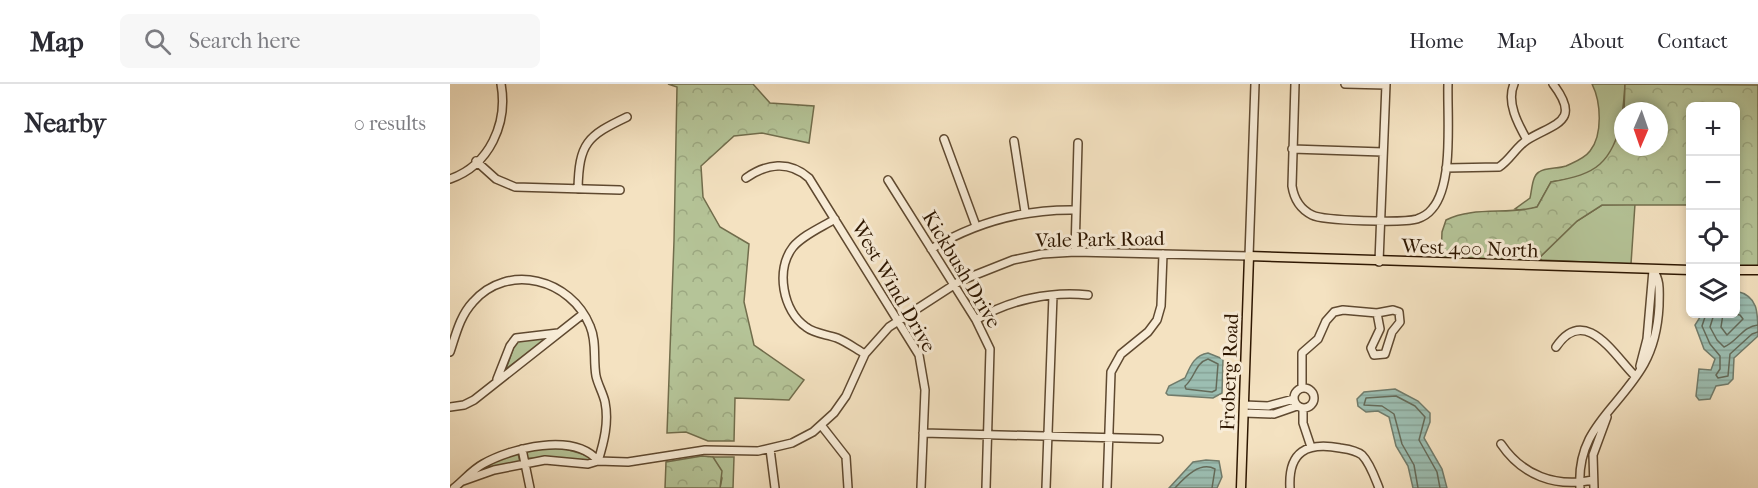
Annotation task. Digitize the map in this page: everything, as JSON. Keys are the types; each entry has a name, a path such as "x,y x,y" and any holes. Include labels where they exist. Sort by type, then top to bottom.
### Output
{"main road":[{"name":"West 400 North","path":"1249,256 1379,262 1686,270"},
{"name":"Froberg Road","path":"1241,488 1249,256"},
{"path":"1740,270 1758,270"}],"street":[{"path":"450,179 476,161 496,138 501,126 504,106 501,84"},
{"path":"1249,256 1255,84"},
{"path":"1296,84 1292,149 1294,195 1303,208 1316,217 1407,221 1425,216 1441,196 1446,168 1449,84"},
{"path":"1345,84 1386,85 1379,262"},
{"path":"1514,84 1512,96 1515,118 1527,140"},
{"path":"1446,168 1499,167 1527,140 1557,126 1564,118 1564,102 1552,84"},
{"path":"578,189 580,157 586,143 598,131 627,117"},
{"path":"944,139 976,226"},
{"path":"1014,141 1025,212"},
{"path":"1075,252 1078,143"},
{"path":"1292,149 1383,152"},
{"path":"476,161 496,179 508,185 620,190"},
{"name":"West Wind Drive","path":"746,178 769,166 784,166 797,170 812,181 919,355 924,372 921,488"},
{"name":"Kickbush Drive","path":"888,180 976,320 990,349 986,488"},
{"path":"932,249 976,226 1025,212 1076,210"},
{"path":"835,219 800,241 791,251 784,270 785,295 793,313 806,327 839,339 865,354"},
{"name":"Vale Park Road","path":"463,481 491,471 549,460 588,464 598,461 628,462 705,450 770,449 799,440 822,425 846,396 865,354 878,336 898,320 954,285 984,270 1012,260 1042,254 1075,252 1249,256"},
{"path":"1107,488 1112,369 1121,354 1148,332 1157,321 1161,306 1163,254"},
{"path":"1580,486 1584,448 1596,425 1635,376 1650,353 1658,322 1659,279 1653,270"},
{"path":"450,352 460,321 472,303 486,291 505,282 528,279 547,283 563,292 584,314 593,334 596,374 606,408 605,439 598,461"},
{"path":"1046,488 1053,295"},
{"path":"976,320 1017,302 1053,295 1088,295"},
{"path":"1302,388 1302,353 1318,339 1330,315 1343,310 1399,312 1401,318 1389,338 1387,350 1381,356 1374,354 1371,348 1380,329 1377,313"},
{"path":"450,407 469,403 584,314"},
{"path":"1556,347 1564,335 1575,331 1587,332 1610,346 1635,376"},
{"path":"494,383 510,346 516,339 560,332"},
{"path":"1244,409 1298,404 1311,406 1315,398 1311,390 1302,388 1295,393 1298,404 1303,423 1311,447"},
{"path":"1501,444 1515,462 1533,475 1552,482 1580,486 1594,484 1596,444 1612,406"},
{"path":"822,425 846,457 848,488"},
{"path":"923,433 1158,439"},
{"name":"Vale Park Road","path":"454,488 484,463 522,449 558,445 583,452 598,461"},
{"path":"1290,488 1294,460 1311,447 1329,446 1359,453 1366,460 1379,488"},
{"path":"522,449 530,488"},
{"path":"770,449 775,488"}],"green space":[{"path":"668,84 753,84 770,103 814,106 809,143 762,133 734,136 701,166 703,197 720,227 749,244 744,302 754,345 804,380 789,400 735,398 734,441 708,441 686,432 667,433 677,87"},
{"path":"1592,84 1625,84 1624,102 1614,102 1614,147 1607,158 1588,174 1551,182 1537,207 1524,211 1515,209 1530,198 1534,180 1539,172 1566,166 1588,154 1599,128 1599,109"},
{"path":"1625,84 1758,85 1758,268 1740,268 1740,102 1686,102 1686,205 1602,205 1577,221 1539,258 1521,260 1441,257 1442,232 1446,220 1468,213 1537,207 1551,182 1591,170 1607,156 1614,144 1614,156 1668,156 1668,102 1624,102"},
{"path":"1635,204 1631,264 1542,260 1539,258 1577,221 1602,205"},
{"path":"544,338 545,340 506,369 516,341"},
{"path":"559,447 592,457 592,462 527,458 527,450"},
{"path":"518,453 520,463 480,471 481,467"},
{"path":"702,456 713,457 722,471 720,488 665,488 666,462"},
{"path":"713,457 734,457 733,488 720,488 722,478"}],"water":[{"path":"1740,292 1753,301 1757,312 1758,336 1734,358 1733,379 1728,384 1716,386 1710,399 1699,400 1696,396 1699,369 1711,370 1715,359 1704,349 1695,325 1699,318 1740,318"},
{"path":"1208,353 1223,359 1222,393 1213,398 1166,393 1169,386 1185,378 1199,356"},
{"path":"1395,389 1418,401 1430,413 1430,422 1424,438 1442,469 1447,488 1413,488 1408,466 1396,446 1389,417 1378,411 1366,412 1358,406 1357,399 1364,392"},
{"path":"1219,461 1222,477 1217,488 1169,488 1193,462"}]}
